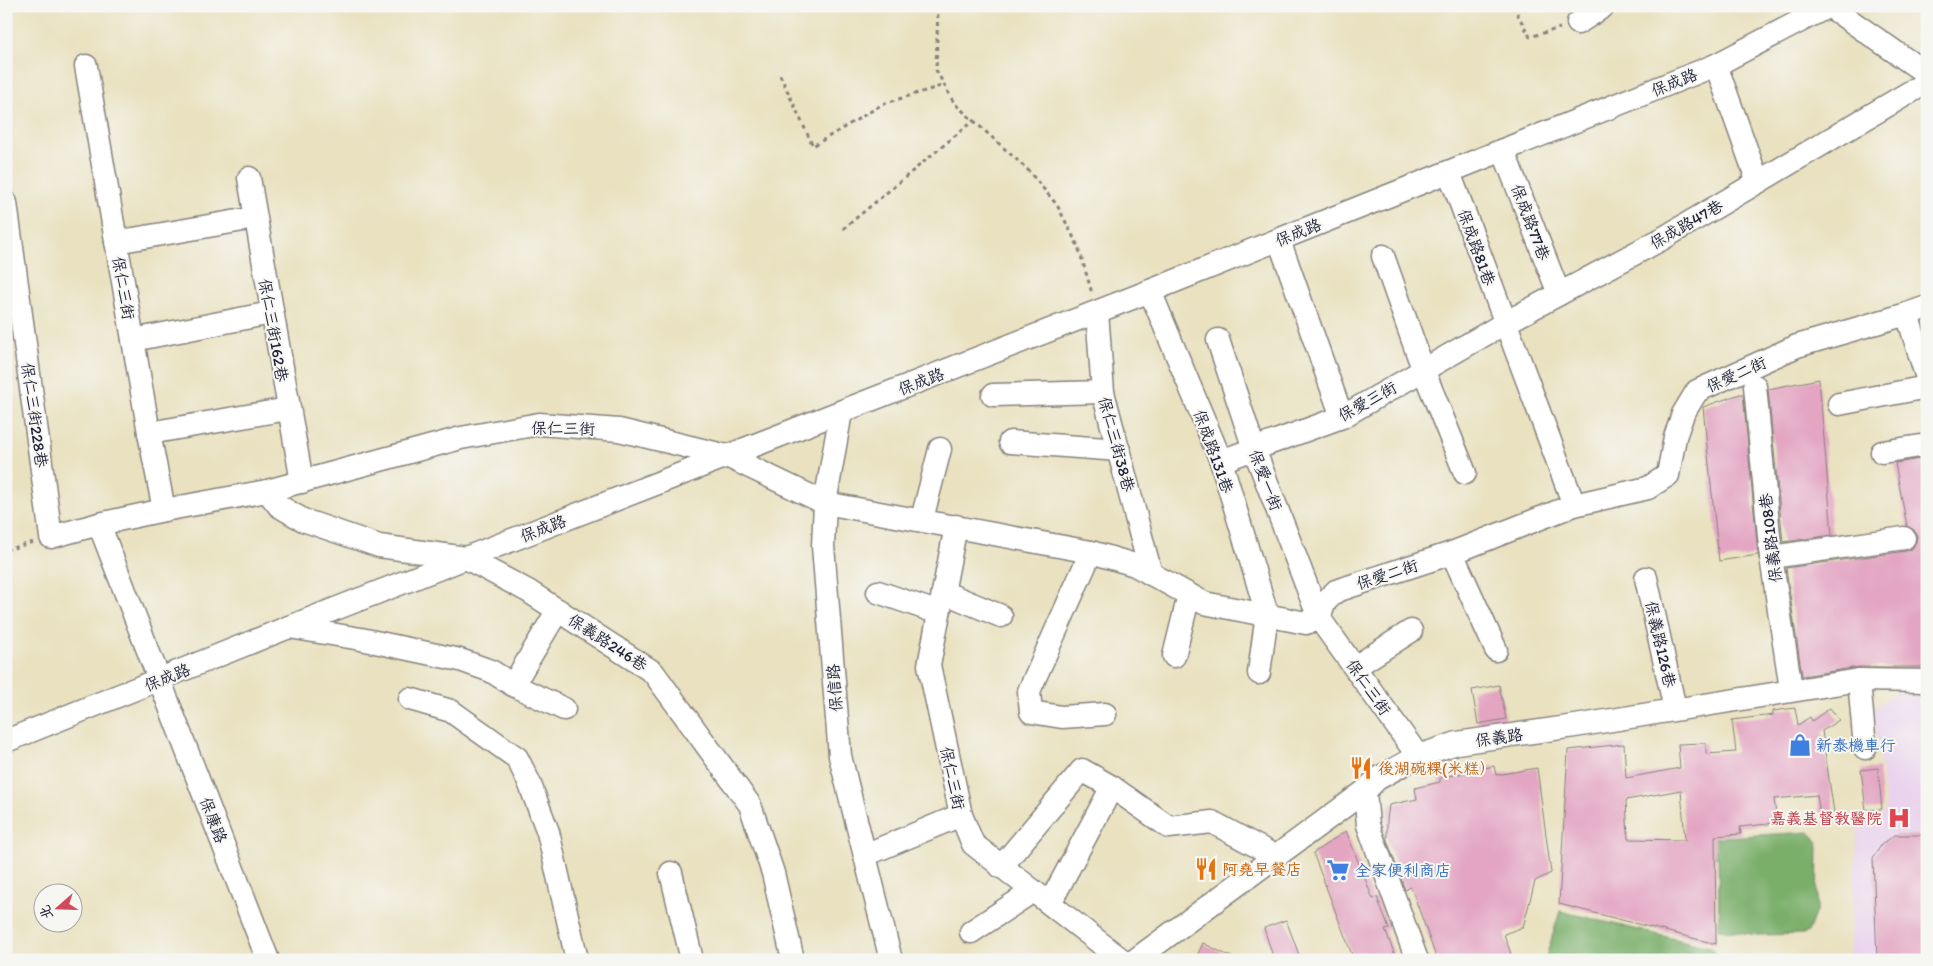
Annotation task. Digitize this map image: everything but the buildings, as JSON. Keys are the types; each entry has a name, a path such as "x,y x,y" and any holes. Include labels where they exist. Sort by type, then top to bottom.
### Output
{"street":[{"path":"1578,23 1604,6"},
{"path":"1829,6 1926,75"},
{"name":"保成路","path":"6,741 289,627 1097,312 1716,65 1829,6"},
{"path":"1716,65 1758,182"},
{"name":"保仁三街","path":"86,66 164,510"},
{"name":"保成路47巷","path":"1505,323 1660,240 1758,182 1926,75"},
{"name":"保成路77巷","path":"1504,150 1559,294"},
{"name":"保成路81巷","path":"1449,172 1505,323"},
{"name":"保仁三街162巷","path":"249,178 271,313 302,482"},
{"name":"保仁三街228巷","path":"6,203 51,538"},
{"path":"116,242 255,218"},
{"path":"1279,240 1342,417"},
{"path":"1383,256 1423,369 1465,472"},
{"name":"保成路131巷","path":"1150,291 1221,461 1268,614"},
{"path":"1917,310 1927,378"},
{"name":"保愛二街","path":"1320,618 1325,602 1336,591 1452,553 1574,505 1648,488 1668,475 1675,437 1683,414 1697,392 1796,346 1917,310"},
{"name":"保仁三街38巷","path":"1097,312 1103,392 1151,574"},
{"path":"133,340 271,313"},
{"path":"1505,323 1574,505"},
{"name":"保愛三街","path":"1221,461 1342,417 1505,323"},
{"name":"保愛一街","path":"1218,340 1254,449 1320,618"},
{"name":"保義路108巷","path":"1755,386 1771,557 1791,689"},
{"path":"1839,404 1927,387"},
{"path":"993,394 1103,392"},
{"path":"149,432 288,409"},
{"name":"保信路","path":"841,412 825,503 823,546 840,756 891,960"},
{"name":"保仁三街","path":"51,538 99,524 267,491 461,438 539,424 619,430 727,456 825,503 922,519 1091,552 1136,565 1204,603 1268,614"},
{"path":"1010,442 1118,450"},
{"path":"1882,452 1927,445"},
{"path":"922,519 940,449"},
{"name":"保義路246巷","path":"267,491 279,506 303,520 379,546 466,558 528,591 653,672 750,805 773,873 793,960"},
{"name":"保康路","path":"99,524 268,960"},
{"name":"保仁三街","path":"956,526 929,665 961,815 973,844 1122,960"},
{"path":"1771,557 1904,538"},
{"path":"1091,552 1029,691 1031,712 1062,717 1105,714"},
{"path":"1452,553 1496,650"},
{"name":"保義路126巷","path":"1646,578 1675,709"},
{"path":"878,592 941,602 1001,616"},
{"path":"1174,656 1189,595"},
{"path":"513,685 558,610"},
{"path":"1259,673 1268,614 1306,623 1320,618"},
{"name":"保仁三街","path":"1320,618 1418,756"},
{"path":"289,627 361,638 460,660 491,671 513,685 564,709"},
{"path":"1354,667 1411,632"},
{"path":"1859,680 1865,748"},
{"name":"保義路","path":"1143,957 1275,856 1365,791 1377,779 1418,756 1457,743 1791,689 1859,680 1927,681"},
{"path":"410,699 451,711 517,758 529,782 548,832 577,960"},
{"path":"1001,867 1082,770 1112,787 1169,827 1212,822 1275,856"},
{"path":"971,932 1041,897 1112,787"},
{"path":"1365,791 1368,825 1416,960"},
{"path":"865,855 961,815"},
{"path":"671,873 692,960"}],"path":[{"path":"938,6 936,70 954,102 1027,168 1057,205 1078,246 1097,312"},
{"path":"1513,6 1530,37 1578,23"},
{"path":"780,75 813,146 883,104 944,84"},
{"path":"843,228 974,120"},
{"path":"6,550 51,538"}],"shaded area":[{"name":"嘉義基督教醫院","path":"1899,689 1927,690 1927,960 1849,960 1858,826 1886,811 1874,709"}],"green space":[{"path":"1810,832 1818,843 1817,909 1808,932 1803,934 1757,935 1719,929 1718,857 1690,856 1690,839"},
{"path":"1560,911 1709,947 1714,951 1713,960 1545,960"}],"place":[{"name":"新泰機車行","path":"1800,745"},
{"name":"後湖碗粿(米糕）","path":"1361,768"},
{"name":"嘉義基督教醫院","path":"1899,818"},
{"name":"阿堯早餐店","path":"1206,869"},
{"name":"全家便利商店","path":"1338,870"}]}
